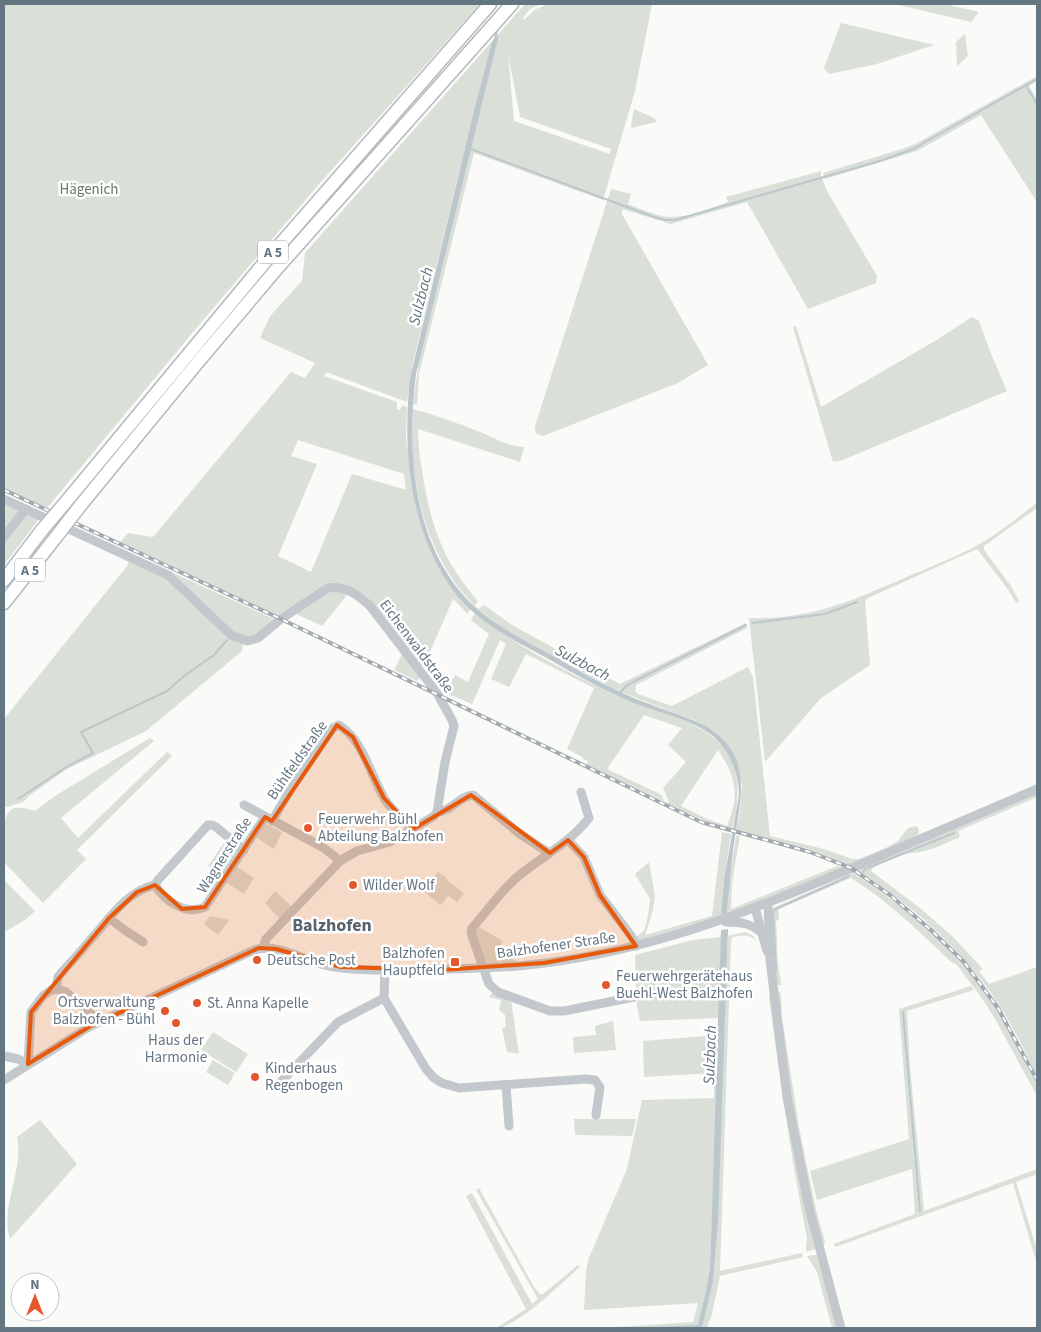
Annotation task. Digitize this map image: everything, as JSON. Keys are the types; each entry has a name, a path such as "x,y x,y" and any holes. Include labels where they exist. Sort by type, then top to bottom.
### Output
{"highway":[{"name":"A 5","path":"4,603 80,506 255,295 487,30 512,4"},
{"name":"A 5","path":"4,580 42,530 270,256 489,5"}],"street":[{"name":"Eichenwaldstraße","path":"4,499 168,575 231,635 243,641 252,641 258,638 281,619 328,588 346,589 362,598 384,623 437,692 453,722 454,729 445,762 437,812"},
{"path":"4,538 26,509"},
{"name":"Bühlfeldstraße","path":"268,819 328,735 335,726 339,725 347,730 356,741 389,805 413,829"},
{"name":"Balzhofener Straße","path":"263,948 280,950 327,965 385,970 483,968 577,959 661,940 732,919 1037,789"},
{"path":"483,968 471,934 472,928 514,880 568,840 589,818 581,792"},
{"path":"4,1080 100,1022 245,954 263,948 266,940 340,861 357,851 385,844 413,829 434,816 437,812 443,812 467,796 473,795 520,834 549,854"},
{"name":"Bühlfeldstraße","path":"244,805 329,851 340,861"},
{"name":"Wagnerstraße","path":"155,885 160,892 182,909 202,909 208,904 244,850 268,819"},
{"path":"56,989 58,978 63,971 109,918 131,896 155,885 208,825 216,827 244,850"},
{"path":"568,840 584,857 600,895 632,937 636,946"},
{"path":"768,903 770,960 787,1097 819,1251 841,1328"},
{"path":"755,908 770,960"},
{"path":"109,918 143,942"},
{"path":"732,919 753,926 762,933"},
{"name":"Balzhofener Straße","path":"483,968 487,980 493,989 550,1011 564,1011 634,997"},
{"path":"385,970 384,998 426,1069 437,1080 446,1085 459,1088 570,1079 595,1080 600,1087 596,1115"},
{"path":"28,1064 31,1012 43,996 51,990 56,989 66,992 100,1022"},
{"path":"276,1087 338,1022 375,1001 384,998"},
{"path":"4,1058 18,1059 28,1064"},
{"path":"4,1058 14,1074"},
{"path":"506,1085 509,1126"}],"highlighted area":[{"path":"337,725 353,737 384,798 413,829 471,795 550,853 568,840 584,857 600,895 636,946 544,963 442,970 341,967 276,949 259,948 89,1027 28,1064 31,1012 109,918 137,892 155,885 182,909 205,907 265,817 272,821"}],"green space":[{"name":"Hägenich","path":"4,4 480,4 320,183 47,508 4,489"},
{"path":"525,4 541,4 530,9 522,19 524,20 534,10 549,4 652,4 635,91 603,200 474,153 419,374 417,405 413,404 420,354 464,152 413,362 407,402 326,372 324,376 397,402 397,410 400,410 402,405 407,407 406,439 421,525 437,564 450,585 470,609 468,614 453,599 422,670 381,616 342,585 280,617 120,542 128,533 153,537 291,372 305,378 315,363 260,338 270,316 302,281 305,253","holes":["508,53 520,117 611,149 610,154 514,121","298,440 404,474 406,490 352,474 311,572 278,556 317,464 291,456"]},
{"path":"895,4 944,4 979,12 971,22"},
{"path":"841,23 934,45 877,64 829,74 824,69"},
{"path":"965,34 968,56 957,66 956,42"},
{"path":"1037,76 1037,81 1029,86 1037,100 1037,202 981,115 917,151 825,179 823,173 917,143"},
{"path":"634,109 654,118 657,121 632,128"},
{"path":"821,171 827,191 877,276 876,283 808,309 747,202 671,224 622,209 622,214 708,365 678,383 543,436 537,434 535,426 611,189 631,194 628,204 658,215 676,217 694,214 728,202 726,197"},
{"path":"972,317 979,321 1007,391 843,460 833,462 793,327 796,326 821,407 935,341"},
{"path":"413,409 463,425 506,443 524,447 520,462 418,429 424,483 436,532 449,560 478,601 475,606 457,586 443,564 423,515 413,462"},
{"path":"4,500 25,515 28,514 40,518 4,565"},
{"path":"1037,503 1037,508 984,546 984,550 1011,586 1019,601 1016,603 977,549 868,598 865,601 870,665 821,698 765,762 749,618 772,618 813,612 869,593 978,545"},
{"path":"129,561 166,576 241,642 243,645 242,651 146,731 67,769 23,802 8,807 4,806 4,719 127,566"},
{"path":"158,566 276,620 258,634 249,636 235,635"},
{"path":"330,592 341,592 347,595 322,626 296,614"},
{"path":"484,605 512,625 620,684 746,623 747,628 636,685 635,691 638,694 672,706 748,667 753,677 770,836 824,849 852,859 859,859 890,846 898,841 907,829 911,827 916,826 919,829 919,833 849,866 809,849 736,831 740,812 742,784 730,749 713,730 693,720 614,689 509,633 478,609"},
{"path":"475,613 524,647 559,667 626,700 685,721 712,736 729,755 736,775 738,786 732,830 703,820 668,804 669,801 663,788 686,762 668,745 682,728 644,715 607,769 662,795 664,801 587,765 588,761 583,759 583,757 567,749 594,688 526,654 509,687 491,679 506,644 500,640 472,704 446,693 455,675 468,682 489,634 471,620","holes":["718,750 732,778 735,795 734,805 727,826 681,806"]},
{"path":"402,654 420,677 417,681 394,670"},
{"path":"150,738 154,741 61,818 78,838 167,752 172,756 77,850 86,859 43,903 4,862 4,826 8,813 12,809 17,808 35,811 55,796"},
{"path":"1037,793 1037,797 958,831 960,837 935,848 904,854 874,867 871,871 920,908 952,936 983,969 979,971 989,984 1037,967 1037,1076 1002,1009 974,971 945,939 912,909 858,870"},
{"path":"266,824 282,832 274,849 257,838"},
{"path":"722,832 731,834 721,915 717,918 640,942 635,938 644,931 650,899 635,874 649,862 655,896 653,910 645,935 712,916"},
{"path":"736,835 740,836 732,883 731,909 837,866 844,868 727,913"},
{"path":"226,840 239,850 224,876 208,866"},
{"path":"237,867 254,878 244,894 227,883"},
{"path":"438,872 464,893 457,902 439,889 448,896 441,905 423,891"},
{"path":"853,873 914,917 934,934 969,971 1004,1020 1037,1085 1037,1096 994,1017 956,964 951,962 891,907 851,878 778,909 779,920 776,921 781,985 776,985 773,908"},
{"path":"4,880 35,911 25,920 4,932"},
{"path":"275,891 293,908 281,920 265,903"},
{"path":"210,916 229,920 218,935 204,924"},
{"path":"477,926 503,941 498,949 519,963 487,965 474,930"},
{"path":"745,932 752,935 756,940 743,935 733,937 731,940 720,1271 802,1253 803,1257 720,1276 712,1314 707,1328 702,1328 713,1282 715,1259 728,936"},
{"path":"721,937 719,1018 640,1021 637,1006 635,955 693,940"},
{"path":"971,986 974,990 907,1011 910,1067 924,1211 1037,1169 1037,1174 1016,1182 1037,1250 1037,1264 1013,1183 835,1247 834,1244 915,1214 912,1169 817,1200 810,1171 909,1139 899,1009"},
{"path":"778,991 781,994 782,1017 799,1127 816,1210 825,1242 824,1246 821,1246 791,1106 776,993"},
{"path":"770,992 807,1217 815,1249 807,1252 807,1238 777,1058 769,998"},
{"path":"492,993 511,1000 519,1054 507,1052 502,1028 506,1027 505,1015 499,1010 501,1000 489,997"},
{"path":"613,1021 616,1050 574,1053 573,1037 596,1035 595,1026"},
{"path":"213,1032 248,1054 236,1072 201,1050"},
{"path":"718,1035 710,1268 697,1328 603,1328 693,1322 698,1303 584,1310 586,1271 588,1260 627,1169 642,1100 714,1098 714,1073 644,1077 643,1041"},
{"path":"213,1060 235,1073 228,1085 206,1072"},
{"path":"574,1119 636,1119 632,1136 575,1135"},
{"path":"40,1120 77,1164 10,1239 8,1214 17,1163 17,1137"},
{"path":"479,1188 534,1287 540,1294 543,1294 578,1265 580,1267 527,1313 505,1326 496,1328 526,1309 466,1196 472,1193 532,1304 538,1299 476,1190"},
{"path":"816,1255 838,1328 832,1328 817,1272 807,1256"}],"shaded area":[{"path":"499,34 416,374 412,435 418,498 426,528 438,557 454,583 474,606 514,635 607,686 706,726 732,750 741,778 741,794 727,913 721,915 724,880 739,795 735,771 725,749 714,737 696,726 610,693 520,644 488,624 459,598 442,574 420,522 409,464 407,435 410,378 475,107 492,42"},
{"path":"728,929 718,1222 713,1282 702,1328 697,1328 710,1268 721,930"}],"waterway":[{"name":"Sulzbach","path":"495,39 498,27"},
{"path":"471,149 654,217 675,220 883,160 913,149 1037,79"},
{"path":"1026,86 1037,104"},
{"path":"752,623 825,614 857,602"},
{"path":"621,692 626,686 635,681 746,625"},
{"path":"18,799 68,766 93,753 81,732 167,691 184,676 214,655 227,640"},
{"path":"863,872 865,869 954,833"},
{"path":"776,970 774,910 849,876"},
{"path":"903,1012 920,1211"},
{"path":"654,1328 700,1326"}],"railway":[{"path":"4,490 281,619 701,822 810,852 851,868 890,895 931,930 964,962 998,1008 1037,1080"}],"place":[{"name":"Feuerwehr Bühl Abteilung Balzhofen","path":"308,828"},
{"name":"Wilder Wolf","path":"353,885"},
{"name":"Deutsche Post","path":"257,960"},
{"name":"Balzhofen Hauptfeld","path":"455,962"},
{"name":"Feuerwehrgerätehaus Buehl-West Balzhofen","path":"606,985"},
{"name":"St. Anna Kapelle","path":"197,1003"},
{"name":"Ortsverwaltung Balzhofen - Bühl","path":"165,1011"},
{"name":"Haus der Harmonie","path":"176,1023"},
{"name":"Kinderhaus Regenbogen","path":"255,1077"}],"district":[{"name":"Balzhofen","path":"332,925"}]}
